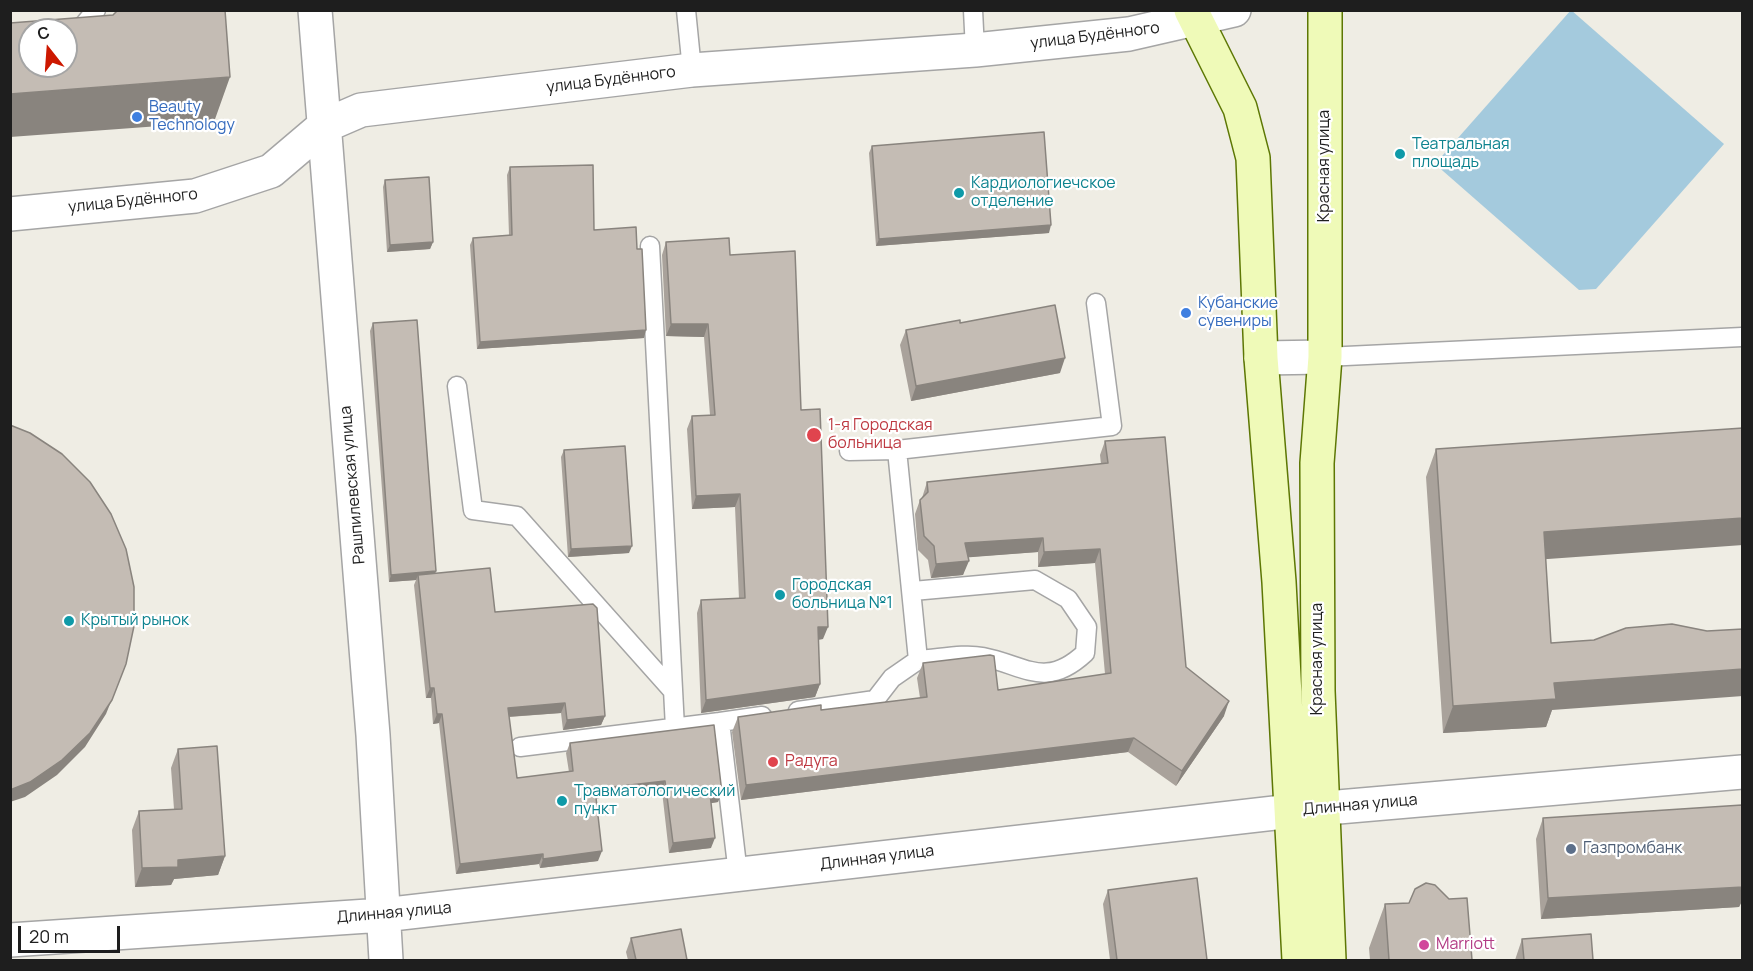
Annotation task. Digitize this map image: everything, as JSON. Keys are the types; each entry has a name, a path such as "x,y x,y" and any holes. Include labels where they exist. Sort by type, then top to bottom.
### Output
{"main road":[{"name":"Красная улица","path":"1299,960 1307,810 1318,691 1317,463 1325,357 1325,10"},
{"name":"Красная улица","path":"1193,16 1240,108 1253,158 1262,358 1279,582 1307,810 1329,960"}],"street":[{"name":"Рашпилевская улица","path":"315,10 372,723 386,960"},
{"name":"улица Будённого","path":"10,214 195,196 271,171 324,126 361,110 692,70 975,50 1129,34 1193,16 1234,10"},
{"path":"1262,358 1325,357"},
{"name":"Длинная улица","path":"10,940 383,915 1307,810 1743,772"}],"lane":[{"path":"78,32 96,10"},
{"path":"686,10 692,70"},
{"path":"973,10 975,50"},
{"path":"650,246 675,728"},
{"path":"849,451 897,450 1112,426 1096,303"},
{"path":"1325,357 1743,338"},
{"path":"457,386 473,510 517,516 672,690"},
{"path":"897,450 913,591 918,660"},
{"path":"520,747 875,700 892,678 918,660 982,656 1033,674 1070,668 1085,653 1087,627 1068,599 1035,580 913,591"},
{"path":"720,722 738,874"}],"water":[{"path":"1571,10 1724,144 1596,289 1579,290 1435,164"}],"building":[{"path":"118,10 225,10 230,77 10,94 10,23 18,22 18,78 78,78 78,18 74,18 113,15"},
{"name":"Кардиологиечское отделение","path":"1044,132 1051,225 879,239 872,146"},
{"path":"593,165 594,230 636,227 637,249 642,249 646,330 480,342 473,238 512,235 510,167"},
{"path":"429,177 433,242 390,245 385,180"},
{"path":"729,238 730,255 795,251 801,410 820,409 828,627 818,627 820,684 706,700 701,600 745,598 740,494 696,496 692,416 715,415 708,324 671,324 666,242"},
{"path":"1055,305 1065,358 916,386 906,330 960,320 960,323"},
{"path":"417,320 436,571 391,575 373,323"},
{"name":"Крытый рынок","path":"10,425 30,433 62,454 90,482 111,514 126,549 134,587 134,626 126,664 112,700 90,733 62,760 30,782 10,790"},
{"path":"1743,428 1743,518 1544,532 1551,643 1594,640 1626,628 1672,624 1707,631 1743,629 1743,669 1554,683 1556,699 1453,706 1436,449"},
{"path":"1165,437 1186,667 1229,701 1182,771 1134,738 746,785 738,717 821,705 821,710 927,697 923,663 990,655 994,656 998,690 1111,673 1100,549 1044,552 1043,538 965,543 969,561 936,564 934,546 924,536 920,500 928,492 927,482 1108,463 1105,441"},
{"path":"625,446 632,546 571,549 564,450"},
{"path":"490,568 495,612 593,604 597,608 605,716 567,720 565,703 508,708 517,778 573,771 570,743 714,725 722,793 710,794 715,838 673,843 665,781 595,789 602,851 543,859 543,854 460,864 442,714 437,714 434,688 430,688 418,575"},
{"path":"217,746 225,856 178,860 178,867 142,868 139,811 182,809 178,749"},
{"path":"1742,805 1743,887 1548,898 1543,818"},
{"path":"1197,878 1207,960 1117,960 1108,890"},
{"path":"1426,883 1435,885 1449,899 1467,898 1472,960 1389,960 1385,904 1409,903 1415,889"},
{"path":"681,929 687,960 636,960 631,938"},
{"path":"1591,934 1593,960 1524,960 1522,939"}],"place":[{"name":"Beauty Technology","path":"137,117"},
{"name":"Театральная площадь","path":"1400,154"},
{"name":"Кардиологиечское отделение","path":"959,193"},
{"name":"Кубанские сувениры","path":"1186,313"},
{"name":"1-я Городская больница","path":"814,435"},
{"name":"Городская больница №1","path":"780,595"},
{"name":"Крытый рынок","path":"69,621"},
{"name":"Радуга","path":"773,762"},
{"name":"Травматологический пункт","path":"562,801"},
{"name":"Газпромбанк","path":"1571,849"},
{"name":"Marriott","path":"1424,945"}]}
